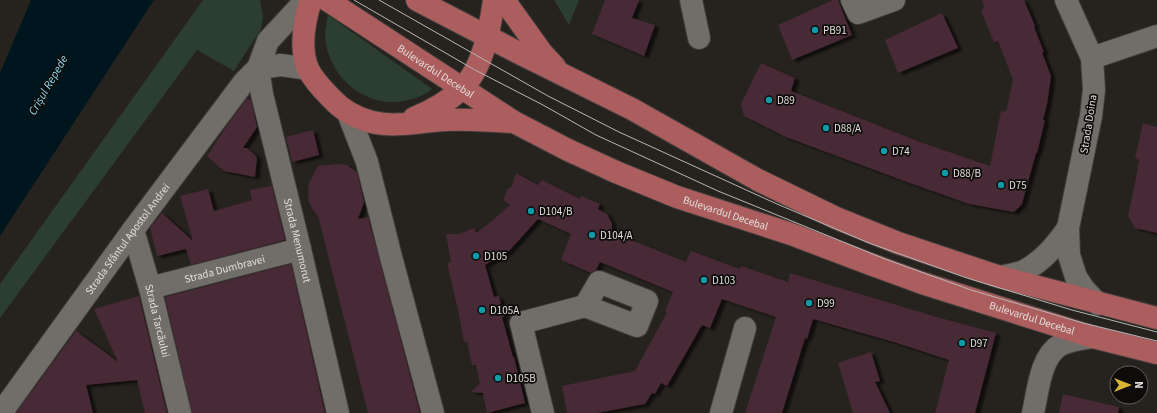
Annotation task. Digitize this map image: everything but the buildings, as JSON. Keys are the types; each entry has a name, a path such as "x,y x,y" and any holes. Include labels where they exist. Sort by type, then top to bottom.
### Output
{"main road":[{"path":"311,0 303,29 303,47 308,69 324,91 348,113 372,122 402,124 445,120 514,122"},
{"name":"Bulevardul Decebal","path":"327,0 514,122 568,150 616,172 677,197 791,234 922,283 1093,337 1157,353"},
{"path":"417,0 632,109 758,180 836,218 898,243 1000,277 1098,304 1157,318"},
{"path":"402,124 443,104 462,88 475,70 488,36 494,0"},
{"path":"504,0 542,53 561,74"}],"street":[{"name":"Strada Sfântul Apostol Andrei","path":"1,413 133,230 244,82 258,68 268,41 306,0"},
{"path":"691,0 699,38"},
{"path":"852,0 858,13 894,0"},
{"name":"Strada Doina","path":"1066,0 1092,58 1094,90 1091,116 1068,228"},
{"path":"1092,58 1157,36"},
{"path":"258,68 281,65 308,69"},
{"name":"Strada Menumorut","path":"258,68 262,94 338,413"},
{"path":"348,113 367,162 433,413"},
{"path":"1000,277 1023,271 1038,262 1052,250 1068,228"},
{"path":"1068,228 1069,255 1076,277 1083,288 1098,304"},
{"name":"Strada Tarcăului","path":"133,230 150,288 180,413"},
{"name":"Strada Dumbravei","path":"150,288 300,249"},
{"path":"543,413 521,322 585,306"},
{"path":"721,413 745,328"},
{"path":"1033,413 1045,362 1051,353 1060,346 1070,342 1093,337"}],"green space":[{"path":"203,0 260,0 263,17 261,29 234,71 197,50 0,318 0,284"},
{"path":"554,0 579,0 569,25"},
{"path":"328,15 432,89 426,94 415,98 404,101 389,102 374,99 360,93 348,84 338,73 331,60 326,46 325,31"}],"water":[{"name":"Crișul Repede","path":"31,0 154,0 0,236 0,73"}],"tram line":[{"path":"354,0 475,70 543,105 596,135 718,191 885,259 971,290 1083,323 1157,341"},
{"path":"379,0 548,96 619,132 777,204 869,243 967,278 1072,310 1157,332"}],"place":[{"name":"PB91","path":"815,30"},
{"name":"D89","path":"769,100"},
{"name":"D88/A","path":"826,128"},
{"name":"D74","path":"884,151"},
{"name":"D88/B","path":"945,173"},
{"name":"D75","path":"1001,185"},
{"name":"D104/B","path":"531,211"},
{"name":"D104/A","path":"592,235"},
{"name":"D105","path":"476,256"},
{"name":"D103","path":"704,280"},
{"name":"D99","path":"809,303"},
{"name":"D105A","path":"482,310"},
{"name":"D97","path":"962,343"},
{"name":"D105B","path":"498,378"}]}
